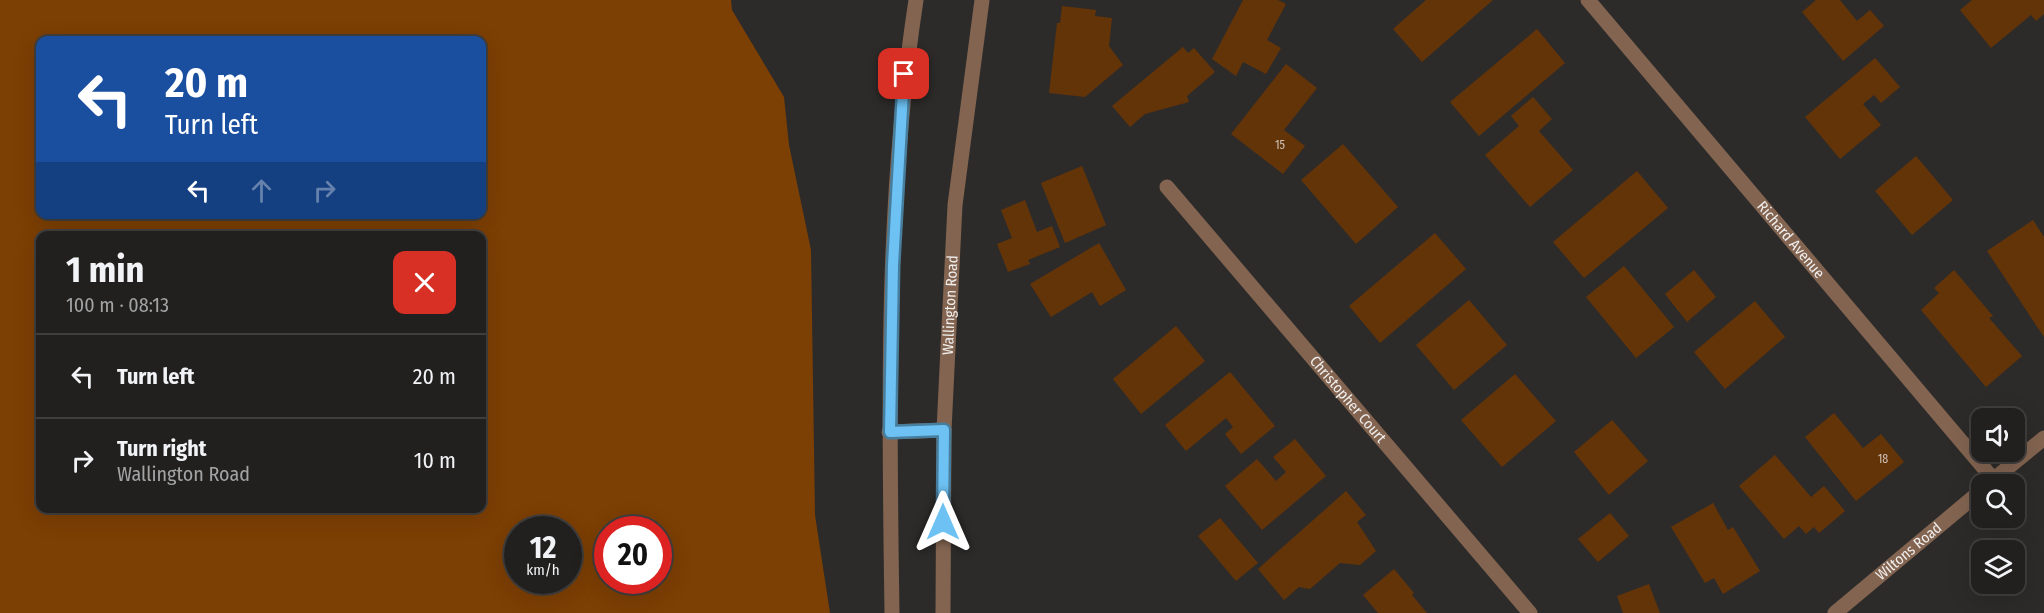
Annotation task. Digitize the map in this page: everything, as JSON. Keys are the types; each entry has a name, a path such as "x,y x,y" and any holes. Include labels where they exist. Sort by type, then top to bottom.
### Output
{"street":[{"path":"892,613 890,432 893,265 904,74 916,0"},
{"name":"Wallington Road","path":"943,613 944,430 955,205 982,0"},
{"name":"Richard Avenue","path":"1588,0 1984,474"},
{"name":"Christopher Court","path":"1167,187 1530,613"},
{"path":"890,432 944,430"},
{"path":"2001,474 2044,438"},
{"name":"Wiltons Road","path":"1835,613 1971,499"}],"shaded area":[{"path":"0,0 731,0 732,10 784,97 789,145 811,250 815,515 830,613 0,613"}],"building":[{"path":"1243,0 1278,0 1286,4 1267,40 1281,48 1266,74 1243,62 1236,76 1212,59"},
{"path":"1426,0 1493,0 1422,62 1393,29"},
{"path":"1816,0 1840,0 1857,21 1870,10 1884,26 1843,61 1802,12"},
{"path":"1972,0 2044,0 2044,14 2036,21 2031,15 1991,48 1960,10"},
{"path":"1062,6 1096,10 1095,16 1112,18 1109,46 1123,65 1085,97 1049,93 1057,23 1060,23"},
{"path":"1537,29 1565,63 1479,136 1450,102"},
{"path":"1183,47 1188,53 1194,48 1215,72 1187,96 1189,102 1145,114 1130,127 1112,106"},
{"path":"1875,58 1900,87 1881,103 1874,95 1863,104 1881,125 1840,159 1805,117"},
{"path":"1286,64 1317,88 1284,130 1305,146 1283,174 1231,134"},
{"path":"1533,97 1552,119 1539,131 1573,170 1530,207 1485,155 1519,126 1511,116"},
{"path":"1343,144 1398,207 1356,244 1301,180"},
{"path":"1916,156 1953,200 1912,235 1875,191"},
{"path":"1082,166 1106,225 1065,243 1041,183"},
{"path":"1637,171 1668,208 1584,278 1553,242"},
{"path":"1025,200 1037,232 1052,226 1060,247 1028,260 1030,264 1008,272 997,244 1012,238 1001,210"},
{"path":"2033,220 2044,237 2044,337 1987,251"},
{"path":"1435,233 1466,269 1380,343 1349,306"},
{"path":"1099,243 1126,290 1100,306 1092,292 1051,317 1030,284"},
{"path":"1624,266 1674,327 1636,358 1586,297"},
{"path":"1694,270 1716,297 1687,322 1665,294"},
{"path":"1954,270 1993,316 1989,318 2022,356 1986,387 1921,310 1939,293 1934,288"},
{"path":"1469,300 1507,345 1454,390 1416,345"},
{"path":"1755,301 1785,337 1725,389 1694,352"},
{"path":"1176,326 1205,361 1141,414 1113,379"},
{"path":"1230,372 1275,426 1241,454 1225,434 1233,427 1226,418 1186,451 1165,425"},
{"path":"1515,374 1556,421 1502,467 1461,420"},
{"path":"1834,413 1863,448 1881,434 1904,462 1856,501 1805,437"},
{"path":"1612,420 1648,461 1609,495 1574,452"},
{"path":"1295,439 1326,476 1262,530 1225,486 1257,459 1276,481 1286,472 1273,457"},
{"path":"1775,455 1811,497 1824,486 1845,511 1819,533 1814,527 1806,534 1799,526 1784,539 1739,486"},
{"path":"1346,491 1366,515 1357,522 1376,551 1360,565 1340,563 1310,589 1299,587 1284,600 1258,569"},
{"path":"1713,503 1728,530 1733,527 1760,571 1723,594 1714,578 1705,583 1671,527"},
{"path":"1610,513 1629,536 1598,562 1578,539"},
{"path":"1220,518 1258,563 1236,581 1198,536"},
{"path":"1394,569 1427,613 1378,613 1363,595"},
{"path":"1649,584 1660,613 1623,613 1617,596"}],"route":[{"path":"904,74 893,265 890,432 944,430 943,522"}]}
